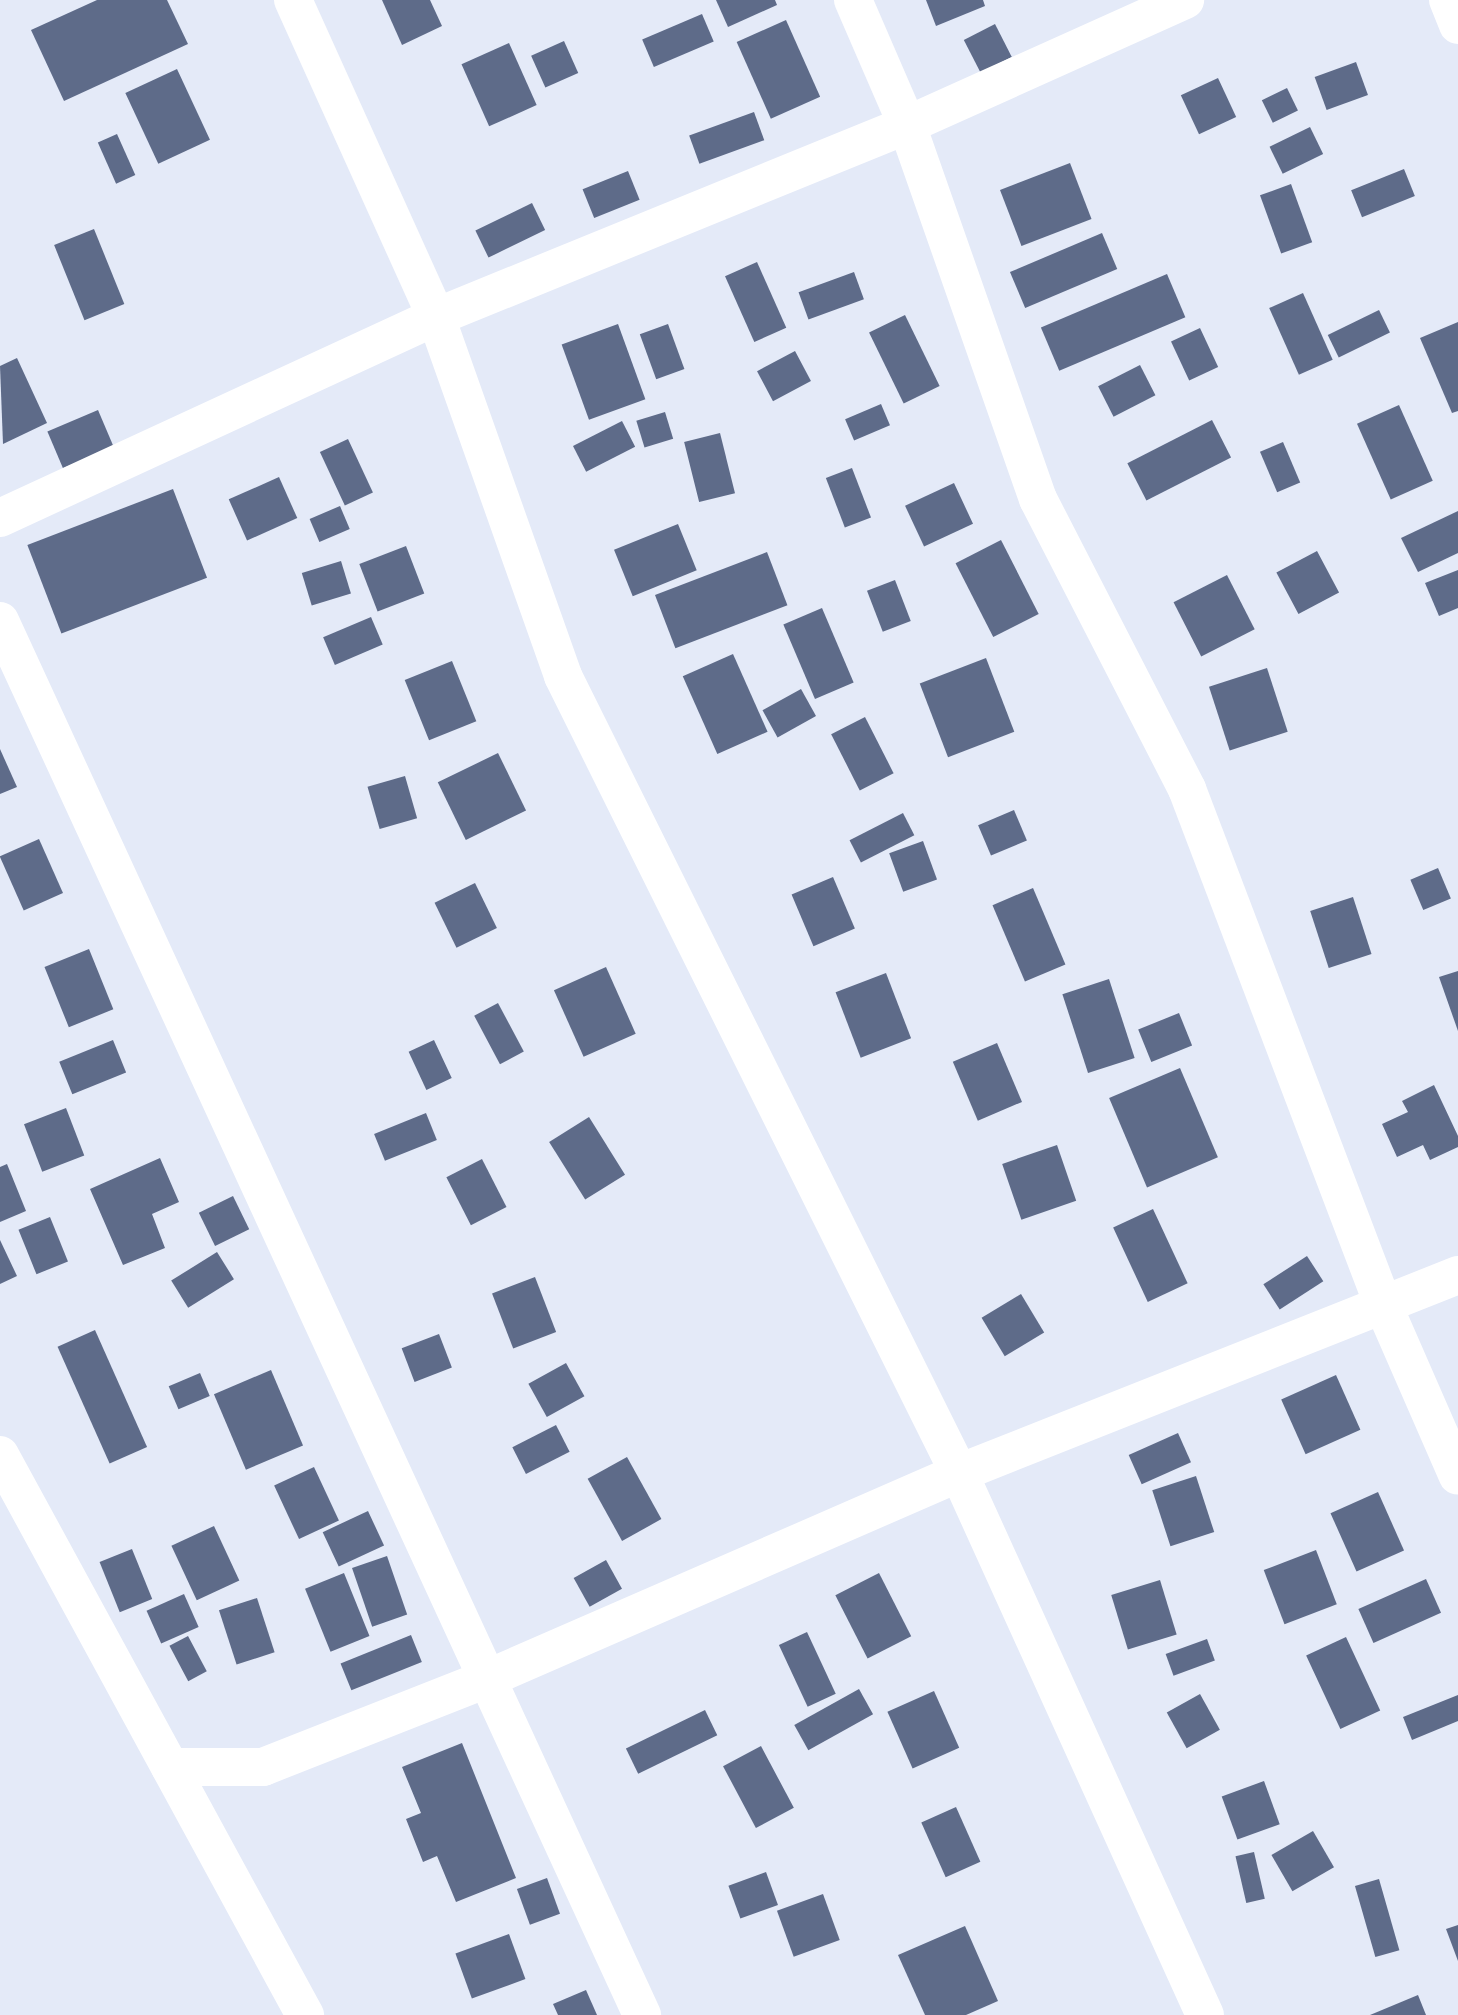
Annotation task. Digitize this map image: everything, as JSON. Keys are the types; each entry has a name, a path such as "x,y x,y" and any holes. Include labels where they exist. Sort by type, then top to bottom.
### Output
{"street":[{"path":"293,0 436,317 563,676 959,1473 1205,2015"},
{"path":"853,0 907,125 1038,499 1187,789 1384,1307 1458,1476"},
{"path":"0,518 436,317 907,125 1185,0"},
{"path":"1448,0 1458,25"},
{"path":"0,621 330,1330 484,1680 642,2015"},
{"path":"170,1767 263,1767 484,1680 959,1473 1384,1307 1458,1275"},
{"path":"0,1455 305,2015"}],"building":[{"path":"97,0 167,0 188,44 64,101 31,30"},
{"path":"382,0 430,0 442,26 402,45"},
{"path":"716,0 775,0 777,5 728,27"},
{"path":"926,0 983,0 985,6 936,26"},
{"path":"702,14 714,42 654,67 642,39"},
{"path":"786,20 820,97 771,119 737,42"},
{"path":"995,24 1012,57 981,73 964,40"},
{"path":"564,41 578,73 545,88 531,56"},
{"path":"509,43 537,105 489,126 461,64"},
{"path":"1356,62 1368,95 1327,110 1315,77"},
{"path":"177,69 210,140 158,164 125,93"},
{"path":"1218,78 1236,117 1199,134 1181,95"},
{"path":"1287,88 1298,110 1273,123 1262,100"},
{"path":"754,112 764,140 699,164 689,136"},
{"path":"1310,127 1323,154 1283,174 1270,147"},
{"path":"117,134 135,175 116,184 98,143"},
{"path":"1070,163 1092,219 1021,246 1000,190"},
{"path":"1404,169 1415,196 1362,217 1351,190"},
{"path":"628,171 640,200 594,218 583,189"},
{"path":"1291,184 1312,242 1281,254 1260,195"},
{"path":"532,203 545,230 489,258 475,231"},
{"path":"94,229 124,304 84,320 54,245"},
{"path":"1102,233 1117,269 1025,308 1010,272"},
{"path":"757,262 786,328 754,342 725,276"},
{"path":"854,272 864,299 808,319 799,292"},
{"path":"1167,274 1185,317 1059,371 1041,328"},
{"path":"1303,293 1333,360 1299,375 1269,308"},
{"path":"1379,310 1390,332 1339,357 1328,335"},
{"path":"905,315 940,386 904,404 869,333"},
{"path":"1458,322 1458,411 1452,413 1420,338"},
{"path":"618,324 645,399 589,420 562,345"},
{"path":"668,324 684,369 656,379 640,334"},
{"path":"1200,328 1218,367 1189,380 1171,342"},
{"path":"795,351 811,381 773,401 757,371"},
{"path":"17,358 47,423 3,444 0,366"},
{"path":"1140,365 1155,395 1114,417 1098,386"},
{"path":"881,404 890,425 854,440 845,419"},
{"path":"1399,405 1433,481 1391,500 1357,424"},
{"path":"98,410 114,447 63,468 47,431"},
{"path":"665,412 673,439 644,448 636,421"},
{"path":"1212,420 1231,457 1146,501 1127,463"},
{"path":"622,421 635,447 586,472 573,446"},
{"path":"720,433 735,493 699,502 684,442"},
{"path":"348,439 373,492 345,506 320,452"},
{"path":"1283,442 1300,483 1277,492 1260,452"},
{"path":"852,468 871,517 845,528 826,478"},
{"path":"279,477 297,518 247,540 229,499"},
{"path":"954,483 973,524 924,547 905,506"},
{"path":"173,489 207,578 61,634 27,545"},
{"path":"340,506 350,529 319,542 310,519"},
{"path":"1458,511 1458,553 1418,572 1401,538"},
{"path":"678,524 697,570 633,596 614,550"},
{"path":"1001,540 1039,614 993,637 956,563"},
{"path":"406,546 424,594 378,612 359,564"},
{"path":"1317,551 1339,592 1298,614 1276,573"},
{"path":"767,552 787,605 675,648 655,595"},
{"path":"341,561 351,594 312,606 302,573"},
{"path":"1458,570 1458,608 1439,616 1425,583"},
{"path":"1227,575 1255,629 1201,657 1174,602"},
{"path":"895,580 911,621 883,632 867,591"},
{"path":"822,608 854,683 815,699 783,624"},
{"path":"371,617 383,645 335,665 323,637"},
{"path":"733,654 768,732 717,754 683,676"},
{"path":"986,658 1014,732 948,757 920,683"},
{"path":"452,661 476,721 429,740 405,680"},
{"path":"1267,668 1288,732 1230,751 1209,687"},
{"path":"801,689 816,716 778,737 763,710"},
{"path":"865,717 894,773 860,790 831,734"},
{"path":"0,749 17,787 0,794"},
{"path":"498,753 526,811 466,840 438,782"},
{"path":"405,776 417,818 380,829 368,787"},
{"path":"1014,810 1027,840 991,856 978,825"},
{"path":"903,813 914,835 861,863 850,840"},
{"path":"39,839 63,893 24,910 0,856"},
{"path":"923,841 937,880 903,892 889,853"},
{"path":"1438,868 1451,898 1423,910 1410,880"},
{"path":"833,877 855,929 813,946 792,895"},
{"path":"475,883 497,928 456,948 435,903"},
{"path":"1033,888 1065,964 1025,982 992,905"},
{"path":"1353,897 1372,954 1329,968 1310,911"},
{"path":"89,949 113,1009 69,1027 44,967"},
{"path":"606,967 636,1034 584,1057 554,990"},
{"path":"1458,971 1458,1031 1439,977"},
{"path":"886,973 911,1038 861,1058 836,992"},
{"path":"1109,979 1135,1058 1088,1073 1062,994"},
{"path":"498,1003 524,1052 500,1064 474,1016"},
{"path":"1179,1013 1192,1045 1151,1062 1138,1029"},
{"path":"113,1040 126,1072 72,1094 59,1062"},
{"path":"434,1040 452,1078 426,1090 409,1052"},
{"path":"997,1043 1022,1102 978,1121 953,1062"},
{"path":"1180,1068 1218,1157 1147,1187 1109,1098"},
{"path":"1434,1085 1458,1136 1458,1147 1430,1160 1423,1145 1397,1157 1382,1124 1408,1112 1402,1101"},
{"path":"66,1108 84,1156 42,1172 24,1124"},
{"path":"426,1113 437,1140 385,1161 374,1134"},
{"path":"589,1117 625,1175 585,1200 549,1142"},
{"path":"1057,1145 1076,1201 1021,1220 1002,1164"},
{"path":"160,1158 179,1202 152,1214 165,1248 123,1265 90,1189"},
{"path":"482,1159 507,1207 471,1225 446,1177"},
{"path":"7,1164 26,1211 0,1222 0,1167"},
{"path":"233,1196 249,1229 215,1246 199,1213"},
{"path":"1153,1209 1188,1283 1148,1302 1113,1228"},
{"path":"50,1217 68,1262 36,1274 18,1230"},
{"path":"0,1240 17,1276 0,1284"},
{"path":"217,1252 234,1279 188,1308 171,1281"},
{"path":"1307,1256 1323,1281 1280,1309 1263,1284"},
{"path":"535,1277 556,1332 513,1349 492,1293"},
{"path":"1021,1294 1044,1333 1005,1356 982,1318"},
{"path":"95,1330 147,1447 110,1464 58,1347"},
{"path":"439,1334 452,1368 415,1382 402,1348"},
{"path":"566,1363 584,1396 547,1417 528,1384"},
{"path":"271,1370 303,1445 246,1470 214,1394"},
{"path":"200,1373 210,1396 178,1409 169,1386"},
{"path":"1336,1375 1360,1430 1306,1454 1281,1399"},
{"path":"556,1425 570,1452 526,1474 512,1447"},
{"path":"1178,1433 1191,1462 1142,1484 1129,1455"},
{"path":"627,1457 661,1519 622,1541 588,1479"},
{"path":"314,1467 339,1520 299,1539 274,1486"},
{"path":"1196,1476 1214,1532 1170,1546 1152,1490"},
{"path":"1378,1492 1404,1550 1357,1572 1330,1513"},
{"path":"368,1511 384,1545 339,1567 323,1532"},
{"path":"214,1526 239,1580 197,1600 171,1546"},
{"path":"132,1549 152,1599 120,1612 100,1562"},
{"path":"1316,1550 1337,1604 1285,1624 1264,1570"},
{"path":"387,1556 407,1615 372,1627 352,1568"},
{"path":"606,1560 622,1589 590,1607 574,1578"},
{"path":"344,1573 369,1636 331,1652 305,1589"},
{"path":"879,1573 911,1636 868,1659 835,1595"},
{"path":"1426,1579 1441,1613 1373,1643 1358,1609"},
{"path":"1160,1580 1177,1635 1128,1649 1111,1595"},
{"path":"184,1594 199,1627 161,1644 147,1611"},
{"path":"257,1598 275,1652 237,1665 219,1610"},
{"path":"807,1632 836,1694 808,1707 779,1645"},
{"path":"411,1635 422,1662 351,1690 341,1663"},
{"path":"188,1636 207,1671 188,1681 169,1646"},
{"path":"1346,1637 1380,1710 1340,1729 1306,1656"},
{"path":"1207,1639 1215,1661 1174,1676 1166,1654"},
{"path":"859,1689 873,1714 808,1750 794,1725"},
{"path":"934,1691 959,1748 913,1768 887,1712"},
{"path":"1200,1694 1220,1730 1187,1748 1167,1712"},
{"path":"1458,1695 1458,1721 1412,1740 1403,1717"},
{"path":"705,1710 717,1735 638,1774 626,1749"},
{"path":"462,1743 516,1878 456,1902 437,1856 423,1862 406,1819 421,1813 402,1767"},
{"path":"761,1746 794,1808 756,1828 723,1766"},
{"path":"1264,1781 1280,1824 1237,1840 1222,1796"},
{"path":"956,1807 980,1862 946,1877 921,1822"},
{"path":"1313,1831 1334,1867 1292,1891 1271,1855"},
{"path":"1254,1852 1265,1899 1246,1903 1235,1856"},
{"path":"766,1872 778,1905 740,1919 728,1886"},
{"path":"547,1878 560,1914 530,1925 517,1889"},
{"path":"1379,1879 1399,1950 1375,1957 1355,1886"},
{"path":"823,1894 840,1940 794,1957 777,1911"},
{"path":"1458,1925 1458,1961 1446,1929"},
{"path":"965,1926 998,2001 966,2015 925,2015 898,1955"},
{"path":"509,1934 525,1979 472,1999 455,1953"},
{"path":"586,1990 597,2015 558,2015 553,2004"},
{"path":"1418,1995 1426,2015 1370,2015"}]}
